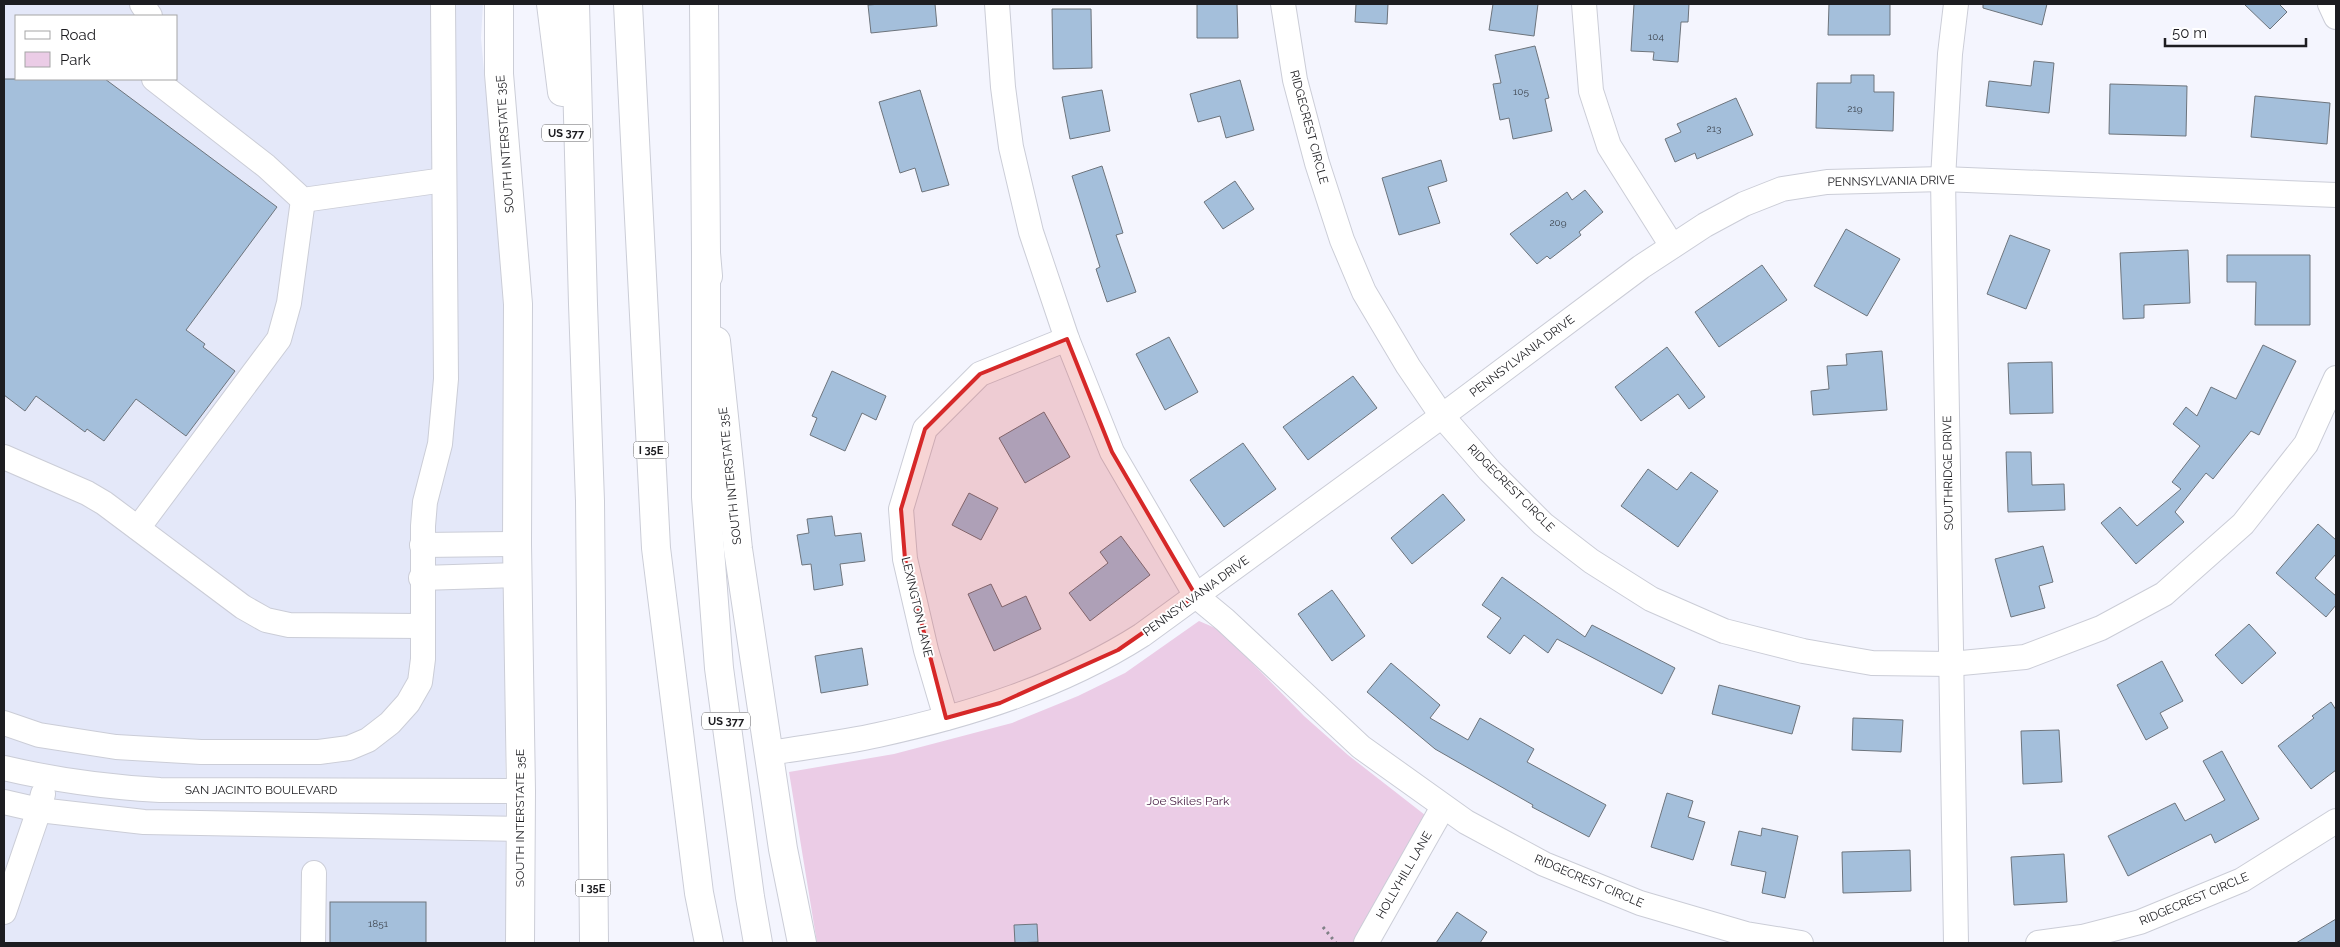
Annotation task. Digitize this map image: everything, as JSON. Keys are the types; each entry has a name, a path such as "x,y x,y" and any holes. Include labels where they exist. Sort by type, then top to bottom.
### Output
{"main road":[{"name":"SOUTH INTERSTATE 35E","path":"499,4 499,74 518,304 516,544 521,791 520,943"},
{"name":"US 377","path":"551,4 582,262"},
{"name":"I 35E","path":"575,4 590,501 594,943"},
{"name":"I 35E","path":"628,4 656,548 695,864 709,943"},
{"name":"SOUTH INTERSTATE 35E","path":"704,4 706,253 738,549 783,849 802,943"},
{"name":"US 377","path":"706,253 706,497 720,668 750,897 758,943"}],"street":[{"path":"142,4 149,15"},
{"path":"4,723 39,735 94,745 201,752 305,752 348,748 368,740 408,703 420,682 423,659 422,545 425,502 440,444 446,379 443,4"},
{"name":"RIDGECREST CIRCLE","path":"998,4 1002,87 1012,147 1031,232 1067,339 1112,452 1196,596 1225,620 1361,747 1466,822 1544,864 1640,903 1746,934 1801,943"},
{"name":"RIDGECREST CIRCLE","path":"1284,4 1295,80 1342,240 1364,292 1408,366 1442,416 1488,470 1543,524 1591,561 1651,599 1724,630 1802,652 1872,663 1951,664 2026,656 2101,628 2164,594 2243,524 2306,444 2336,378"},
{"path":"1584,4 1591,91 1609,146 1672,246"},
{"name":"SOUTHRIDGE DRIVE","path":"1956,4 1950,54 1943,179 1956,943"},
{"path":"2330,4 2336,17"},
{"path":"155,80 266,166 303,200"},
{"name":"PENNSYLVANIA DRIVE","path":"770,753 877,735 1000,703 1069,675 1126,645 1196,596 1672,246 1705,224 1744,204 1782,189 1827,182 1943,179 2336,196"},
{"path":"303,200 444,180"},
{"path":"138,528 279,339 288,303 303,200"},
{"name":"LEXINGTON LANE","path":"946,718 926,650 905,559 900,509 925,429 980,374 1067,339"},
{"path":"4,457 87,494 138,528 243,607 266,620 289,625 422,626"},
{"path":"422,545 516,544"},
{"path":"422,578 518,575"},
{"name":"SAN JACINTO BOULEVARD","path":"4,768 46,778 123,788 160,790 521,791"},
{"path":"4,912 40,810 46,778"},
{"path":"4,802 40,810 144,822 520,829"},
{"name":"HOLLYHILL LANE","path":"1366,943 1443,807"},
{"name":"RIDGECREST CIRCLE","path":"2038,943 2082,937 2140,922 2242,880 2336,821"},
{"path":"313,943 314,872"}],"path":[{"path":"1323,927 1336,943"}],"highlighted area":[{"path":"1067,339 1112,452 1196,596 1118,650 1000,703 946,718 905,559 901,509 925,429 980,374"}],"shaded area":[{"path":"4,4 483,4 481,38 503,275 506,943 4,943"}],"green space":[{"name":"Joe Skiles Park","path":"1199,621 1220,630 1304,716 1348,755 1425,815 1353,943 817,943 789,772 894,754 1012,723 1078,696 1125,673"}],"building":[{"path":"935,4 937,26 871,33 868,5"},
{"path":"1197,4 1237,4 1238,38 1197,38"},
{"path":"1356,4 1388,4 1387,24 1355,22"},
{"path":"1493,4 1538,4 1534,36 1489,30"},
{"path":"1634,4 1689,4 1688,22 1681,22 1678,62 1653,60 1654,52 1631,51"},
{"path":"1829,4 1890,4 1890,35 1828,35"},
{"path":"1983,4 2047,4 2042,25 1983,8"},
{"path":"2244,4 2279,4 2287,12 2270,29"},
{"path":"1052,9 1091,9 1092,68 1053,69"},
{"path":"1535,46 1549,98 1545,99 1552,131 1513,139 1509,118 1500,120 1493,84 1501,83 1495,55"},
{"path":"2034,61 2054,63 2049,113 1986,106 1989,81 2031,86"},
{"path":"1851,75 1874,75 1874,92 1894,92 1893,131 1816,128 1817,83 1851,83"},
{"path":"4,79 106,80 277,207 186,330 205,344 203,347 235,371 186,436 136,399 104,441 87,429 85,432 36,396 25,411 4,395"},
{"path":"1240,80 1254,130 1226,138 1220,116 1198,122 1190,94"},
{"path":"2110,84 2187,86 2186,136 2109,134"},
{"path":"920,90 949,185 922,192 915,168 900,173 879,102"},
{"path":"1102,90 1110,131 1070,139 1062,97"},
{"path":"2255,96 2330,103 2327,144 2251,137"},
{"path":"1736,98 1753,135 1697,159 1695,153 1675,162 1665,139 1681,132 1677,124"},
{"path":"1441,160 1447,181 1428,187 1440,223 1399,235 1382,178"},
{"path":"1102,166 1123,233 1116,235 1136,292 1107,302 1096,269 1100,267 1072,176"},
{"path":"1235,181 1254,209 1223,229 1204,202"},
{"path":"1585,190 1603,212 1579,232 1581,235 1550,259 1547,256 1537,264 1510,234 1567,192 1572,200"},
{"path":"1846,229 1900,259 1867,316 1814,286"},
{"path":"2010,235 2050,250 2026,309 1987,294"},
{"path":"2188,250 2190,303 2144,305 2144,318 2123,319 2120,253"},
{"path":"2227,255 2310,255 2310,325 2255,325 2256,282 2227,282"},
{"path":"1762,265 1787,300 1719,347 1695,312"},
{"path":"1169,337 1198,392 1165,410 1136,354"},
{"path":"2263,345 2296,361 2259,435 2251,431 2213,479 2206,473 2175,512 2184,522 2136,564 2101,523 2120,507 2137,526 2181,489 2172,482 2200,446 2173,424 2186,407 2197,416 2211,387 2236,399"},
{"path":"1667,347 1705,397 1689,409 1678,394 1641,421 1615,387"},
{"path":"1882,351 1887,410 1813,415 1811,391 1829,389 1827,366 1847,365 1846,354"},
{"path":"2052,362 2053,413 2010,414 2008,363"},
{"path":"832,371 886,396 876,420 862,413 845,451 810,435 817,418 812,416"},
{"path":"1353,376 1377,408 1308,460 1283,427"},
{"path":"1044,412 1070,457 1025,483 999,438"},
{"path":"1243,443 1276,489 1224,527 1190,480"},
{"path":"2006,452 2031,452 2032,485 2064,484 2065,510 2008,512"},
{"path":"1648,469 1677,490 1691,472 1718,491 1678,547 1621,506"},
{"path":"969,493 998,508 981,540 952,525"},
{"path":"1443,494 1465,520 1412,564 1391,538"},
{"path":"832,516 835,536 861,533 865,561 840,564 843,585 814,590 811,564 802,565 797,535 809,533 807,519"},
{"path":"2318,524 2336,540 2336,554 2315,578 2336,596 2336,605 2326,617 2276,573"},
{"path":"1121,536 1150,575 1090,621 1069,593 1108,563 1100,552"},
{"path":"2043,546 2053,582 2039,586 2045,608 2011,617 1995,559"},
{"path":"1502,577 1585,637 1592,625 1675,668 1662,694 1557,639 1548,653 1524,635 1510,654 1487,637 1501,618 1482,605"},
{"path":"991,584 1002,607 1026,596 1041,629 994,651 968,594"},
{"path":"1332,590 1365,636 1332,661 1298,614"},
{"path":"2249,624 2276,653 2242,684 2215,655"},
{"path":"862,648 868,685 821,693 815,656"},
{"path":"2162,661 2183,701 2160,713 2168,728 2146,740 2117,685"},
{"path":"1391,663 1440,705 1430,718 1468,740 1480,718 1534,749 1527,762 1606,805 1589,837 1532,807 1533,805 1435,749 1367,692"},
{"path":"1719,685 1800,706 1792,734 1712,714"},
{"path":"2331,702 2336,710 2336,770 2311,789 2278,746"},
{"path":"1853,718 1903,720 1901,752 1852,750"},
{"path":"2059,730 2062,782 2023,784 2021,731"},
{"path":"2222,751 2259,819 2215,843 2211,834 2128,876 2108,836 2175,803 2185,821 2225,800 2203,761"},
{"path":"1667,793 1693,801 1688,817 1705,822 1693,860 1651,847"},
{"path":"1762,828 1798,836 1785,898 1762,893 1766,872 1731,865 1739,831 1761,836"},
{"path":"1910,850 1911,891 1843,893 1842,852"},
{"path":"2064,854 2067,902 2014,905 2011,857"},
{"path":"330,902 426,902 426,943 330,943"},
{"path":"1457,912 1487,932 1480,943 1436,943"},
{"path":"2336,919 2336,943 2296,943"},
{"path":"1037,924 1038,942 1015,943 1014,925"}]}
